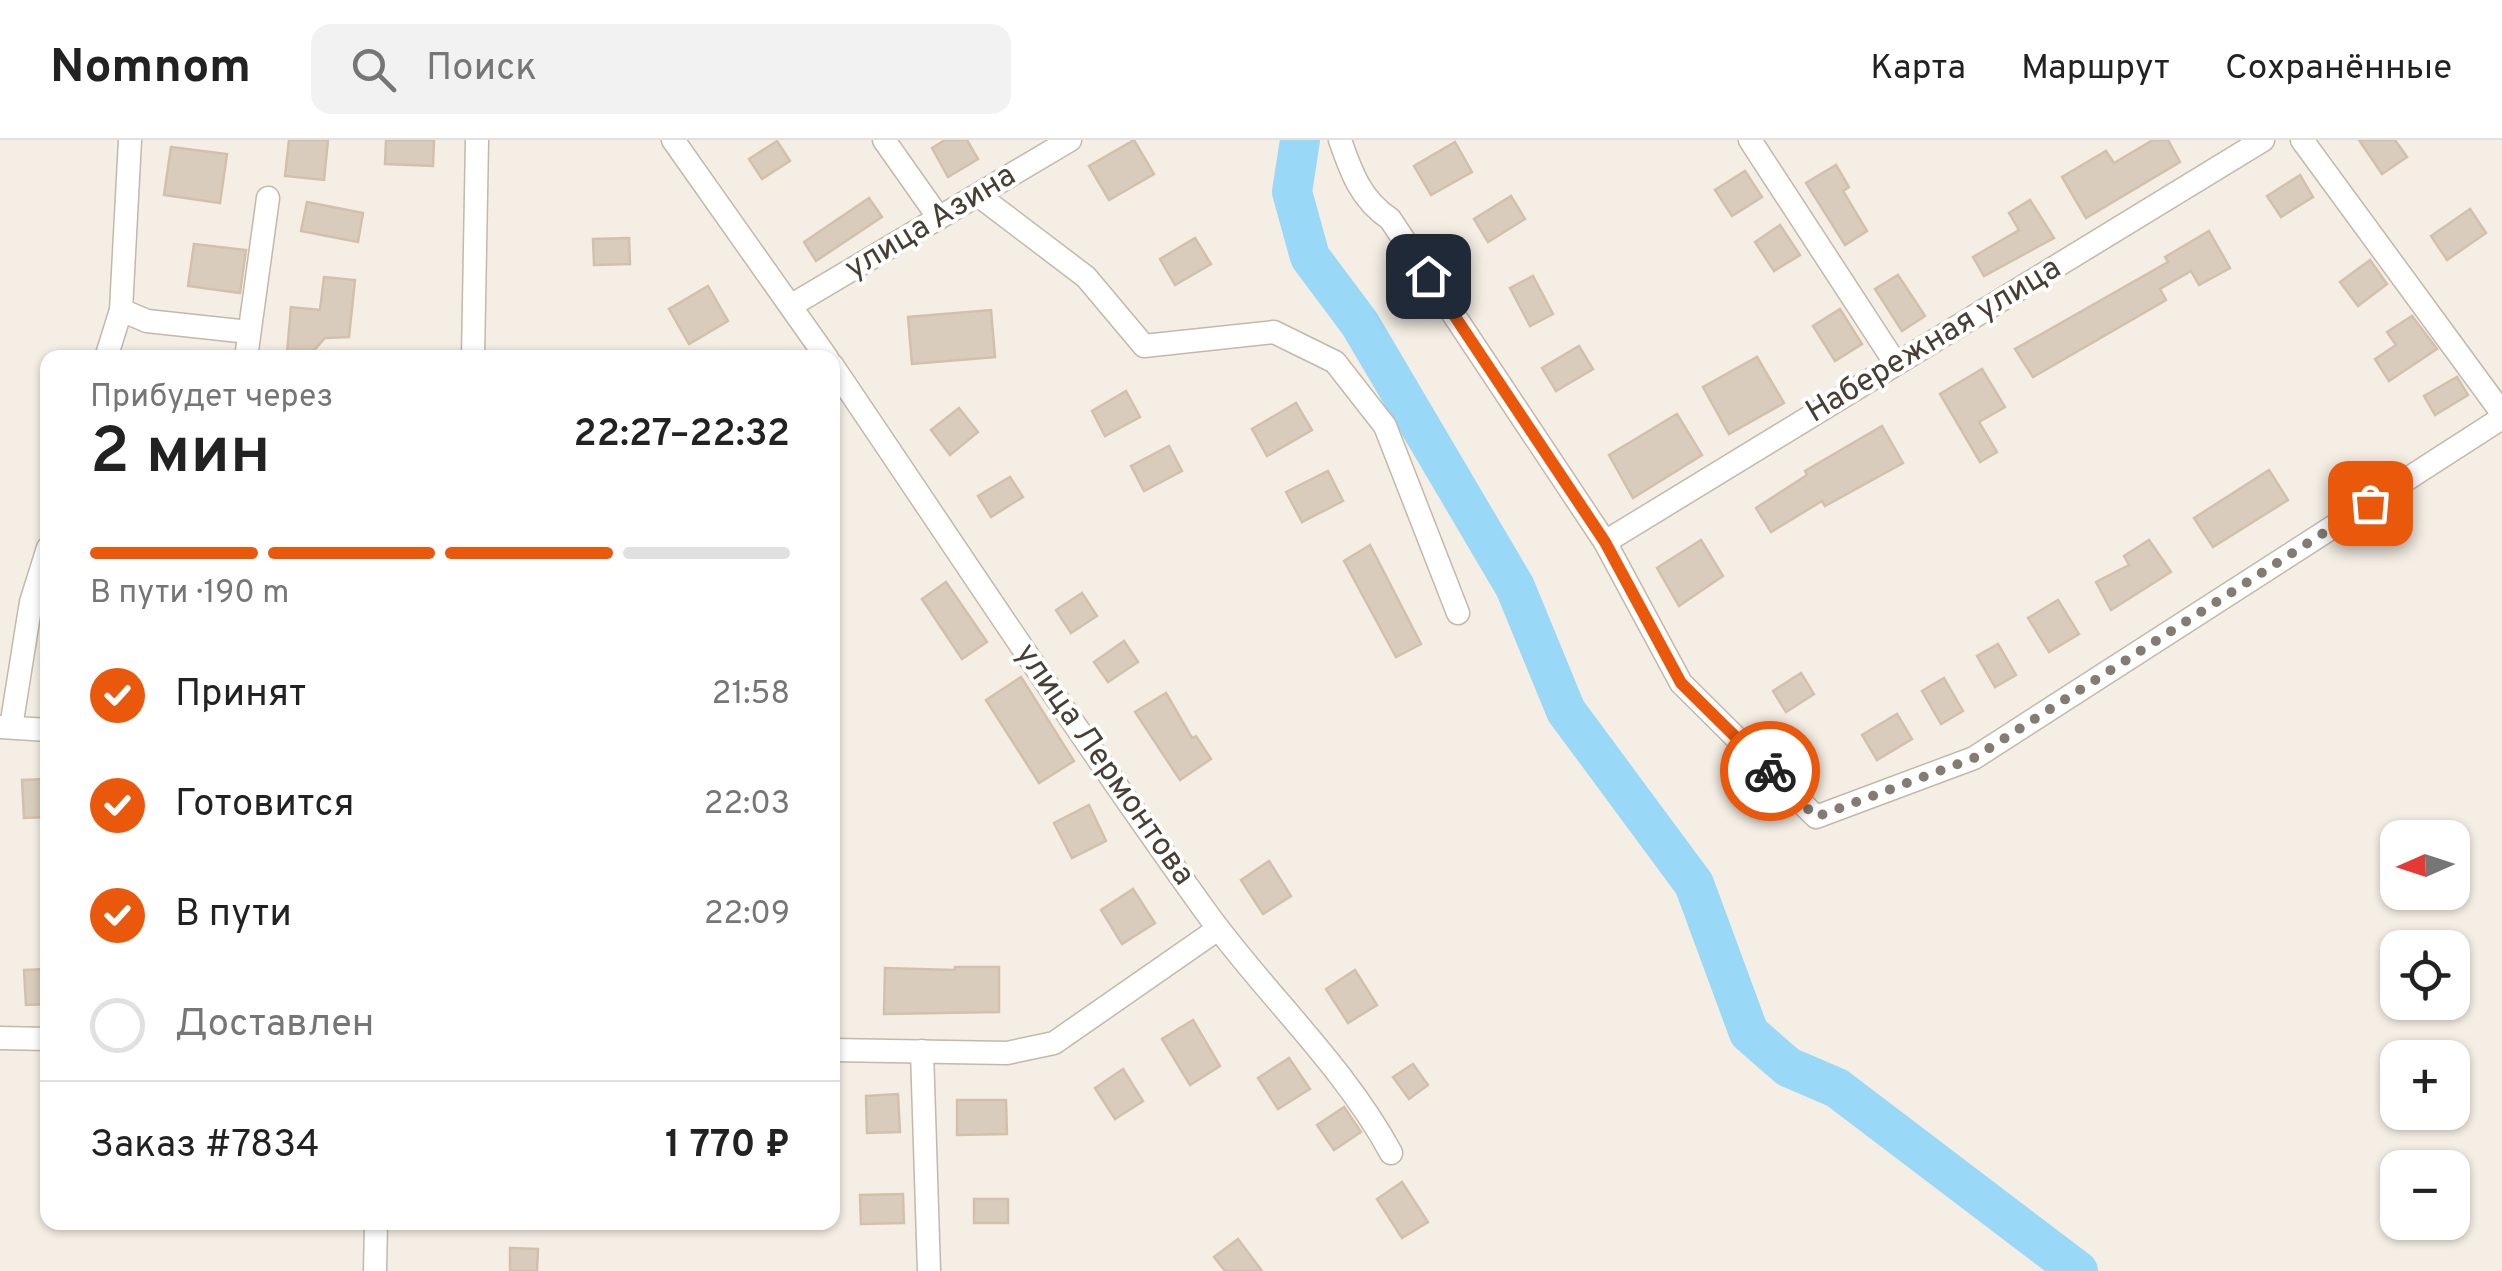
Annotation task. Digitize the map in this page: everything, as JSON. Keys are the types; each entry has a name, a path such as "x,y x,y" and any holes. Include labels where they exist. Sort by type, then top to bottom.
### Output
{"street":[{"path":"108,350 121,310 130,140"},
{"path":"472,350 477,140"},
{"path":"673,140 822,350"},
{"path":"884,140 939,218"},
{"name":"улица Азина","path":"792,306 1070,140"},
{"path":"1340,140 1352,176 1372,207 1390,219 1605,542 1681,683 1816,817 1974,758 2502,416 2302,140"},
{"path":"1750,140 1896,364"},
{"name":"Набережная улица","path":"1605,542 2262,140"},
{"path":"978,194 1086,277 1144,346 1274,332 1335,362 1385,426 1458,613"},
{"path":"247,350 268,198"},
{"path":"121,310 147,321 249,332"},
{"name":"улица Лермонтова","path":"840,378 1124,798 1218,929 1370,1113 1391,1153"},
{"path":"40,573 5,727 40,729"},
{"path":"840,1050 1007,1053 1054,1043 1218,929"},
{"path":"0,1038 40,1039"},
{"path":"922,1052 929,1271"},
{"path":"375,1271 376,1230"}],"building":[{"path":"289,140 328,140 324,180 285,176"},
{"path":"386,140 434,140 433,166 385,164"},
{"path":"945,140 967,140 978,159 948,177 932,148"},
{"path":"1134,140 1154,174 1109,200 1089,166"},
{"path":"2153,140 2168,140 2180,162 2086,218 2062,177 2106,151 2114,163"},
{"path":"2359,140 2395,140 2407,157 2382,174"},
{"path":"777,141 790,161 762,179 749,159"},
{"path":"1455,142 1472,172 1431,195 1414,166"},
{"path":"171,147 227,154 220,203 164,195"},
{"path":"1836,165 1849,187 1843,191 1867,231 1845,245 1806,183"},
{"path":"1745,171 1762,197 1732,216 1715,190"},
{"path":"2300,175 2313,197 2281,217 2267,196"},
{"path":"1511,196 1525,219 1488,242 1474,219"},
{"path":"869,198 882,217 816,261 804,242"},
{"path":"2030,200 2054,238 1984,276 1973,257 2019,230 2009,213"},
{"path":"307,202 363,213 358,242 301,231"},
{"path":"2470,209 2486,233 2447,260 2431,236"},
{"path":"1780,225 1800,255 1774,271 1755,242"},
{"path":"2209,231 2230,268 2199,285 2191,271 2160,289 2166,300 2033,377 2015,349 2168,262 2165,257"},
{"path":"629,238 630,264 594,265 593,239"},
{"path":"1195,238 1211,264 1175,285 1160,259"},
{"path":"194,244 246,250 240,293 188,286"},
{"path":"2370,260 2387,284 2358,306 2340,282"},
{"path":"1898,275 1925,316 1902,331 1875,289"},
{"path":"1533,276 1553,314 1530,326 1510,288"},
{"path":"324,277 355,280 349,337 325,338 314,350 287,350 291,307 320,310"},
{"path":"708,286 728,321 689,344 669,309"},
{"path":"1840,309 1862,344 1835,361 1813,326"},
{"path":"991,310 995,357 912,364 908,317"},
{"path":"2412,316 2437,349 2389,381 2375,359 2396,345 2387,332"},
{"path":"1579,346 1593,369 1556,391 1542,368"},
{"path":"1757,357 1784,403 1729,434 1703,387"},
{"path":"1982,369 2005,407 1979,422 1997,452 1980,462 1940,394"},
{"path":"2457,377 2468,395 2435,415 2424,396"},
{"path":"1126,391 1140,417 1105,436 1092,411"},
{"path":"1296,403 1312,430 1267,456 1252,429"},
{"path":"959,408 978,432 950,455 931,430"},
{"path":"1677,414 1702,455 1633,498 1609,455"},
{"path":"1882,426 1903,463 1825,506 1822,501 1771,532 1756,508 1807,475 1805,471"},
{"path":"1169,446 1182,471 1144,491 1131,466"},
{"path":"2269,470 2288,500 2213,547 2194,518"},
{"path":"1328,471 1343,501 1302,522 1286,492"},
{"path":"1010,477 1023,497 991,517 978,496"},
{"path":"1701,540 1723,576 1679,606 1657,568"},
{"path":"2149,540 2171,572 2111,610 2096,582 2129,565 2124,556"},
{"path":"1370,545 1421,644 1396,657 1344,561"},
{"path":"946,582 987,642 962,659 922,599"},
{"path":"1082,593 1097,616 1071,633 1056,610"},
{"path":"2058,600 2079,634 2049,652 2028,618"},
{"path":"1124,641 1138,662 1108,682 1094,662"},
{"path":"1998,644 2016,675 1995,687 1977,656"},
{"path":"1801,673 1814,694 1786,712 1773,691"},
{"path":"1021,677 1074,761 1039,783 986,700"},
{"path":"1944,678 1963,711 1941,724 1922,691"},
{"path":"1166,693 1192,738 1196,736 1211,759 1180,780 1135,712"},
{"path":"1897,714 1912,739 1877,760 1862,735"},
{"path":"40,779 40,817 24,818 22,780"},
{"path":"1089,805 1106,841 1072,858 1054,823"},
{"path":"1269,861 1291,896 1263,914 1241,880"},
{"path":"1133,889 1155,923 1122,944 1101,910"},
{"path":"999,967 999,1012 884,1014 885,968"},
{"path":"40,969 40,1004 26,1005 24,970"},
{"path":"1355,970 1377,1005 1348,1023 1326,989"},
{"path":"1193,1020 1220,1066 1190,1085 1162,1039"},
{"path":"1289,1058 1310,1089 1278,1109 1258,1078"},
{"path":"1413,1064 1428,1085 1409,1099 1393,1077"},
{"path":"1123,1069 1143,1101 1115,1119 1095,1088"},
{"path":"898,1094 900,1132 867,1133 866,1096"},
{"path":"957,1100 1006,1100 1007,1134 957,1135"},
{"path":"1344,1107 1361,1132 1334,1150 1317,1125"},
{"path":"1402,1182 1428,1222 1402,1238 1377,1199"},
{"path":"903,1194 904,1223 861,1224 860,1195"},
{"path":"974,1199 1008,1199 1008,1223 974,1223"},
{"path":"1238,1239 1262,1271 1225,1271 1214,1257"},
{"path":"510,1248 538,1249 537,1271 510,1271"}],"waterway":[{"path":"1300,140 1292,192 1310,257 1360,324 1515,587 1566,711 1694,884 1749,1033 1788,1067 1837,1088 2078,1271"}],"way so far":[{"path":"1770,771 1816,817 1974,758 2370,503"}],"route":[{"path":"1428,276 1605,542 1681,683 1770,771"}]}
